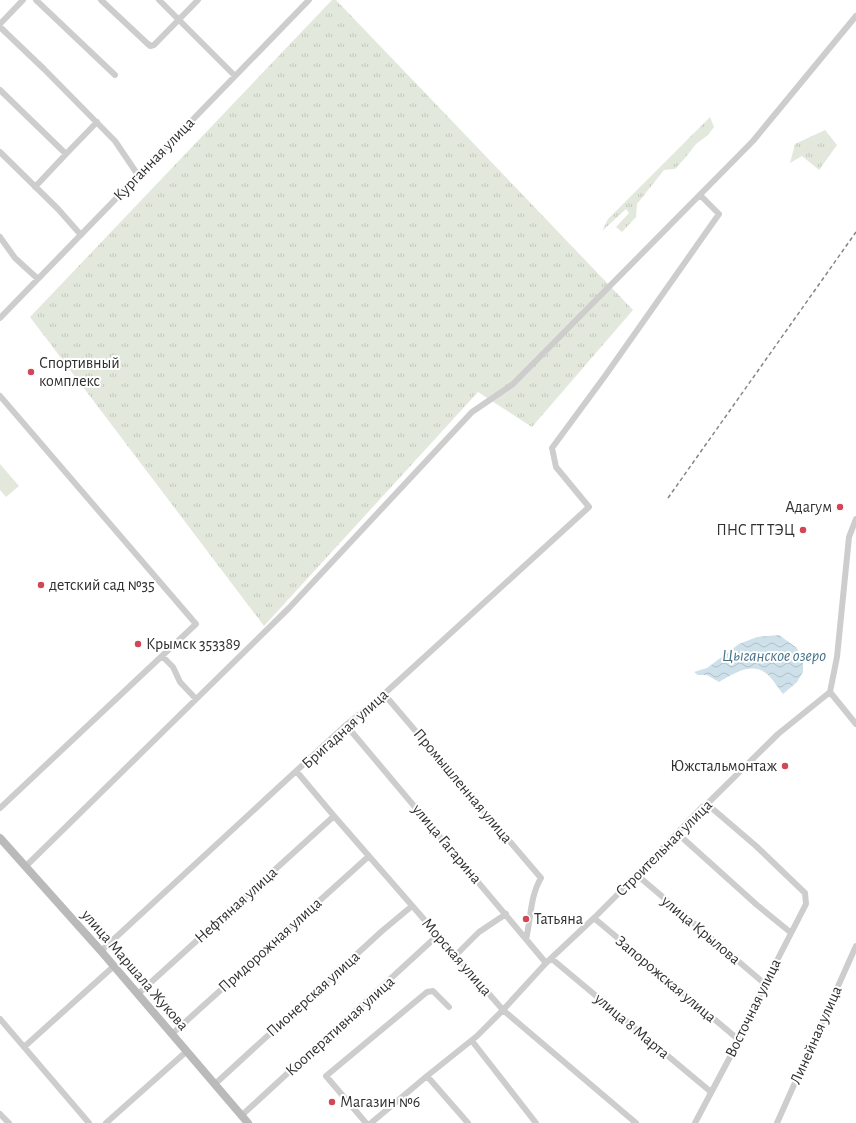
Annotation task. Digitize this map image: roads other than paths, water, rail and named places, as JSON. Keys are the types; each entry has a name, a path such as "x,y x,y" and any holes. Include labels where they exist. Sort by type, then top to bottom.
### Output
{"main road":[{"name":"улица Маршала Жукова","path":"0,838 101,951 248,1123"}],"street":[{"path":"23,0 0,26 44,68 115,141 138,175"},
{"path":"36,0 115,75"},
{"path":"100,0 150,46 154,46 198,0"},
{"path":"159,0 235,76"},
{"name":"Курганная улица","path":"0,318 309,0"},
{"path":"26,867 289,608 472,412 513,384 753,141 856,16"},
{"path":"0,90 66,154"},
{"path":"35,187 97,122"},
{"path":"0,152 58,209 81,235"},
{"name":"Бригадная улица","path":"101,951 297,772 346,725 384,694 589,506 556,467 552,448 605,376 719,214 700,195"},
{"path":"0,237 15,258 38,279"},
{"path":"0,396 196,624 0,808"},
{"path":"856,520 850,537 837,657 830,692 856,724"},
{"path":"162,656 173,667 180,682 196,699"},
{"name":"Строительная улица","path":"371,1123 472,1041 549,961 637,875 702,807 707,804 778,734 830,692"},
{"name":"Промышленная улица","path":"384,694 541,878 533,895 526,939"},
{"name":"улица Гагарина","path":"346,725 526,939 549,961"},
{"name":"Морская улица","path":"297,772 503,1010 634,1122"},
{"name":"Восточная улица","path":"695,1123 739,1040 790,932 806,904 804,893 756,846 707,804"},
{"name":"Нефтяная улица","path":"138,994 334,816"},
{"path":"677,833 757,905 790,932"},
{"name":"Придорожная улица","path":"172,1034 369,856"},
{"name":"улица Крылова","path":"637,875 765,984"},
{"name":"Пионерская улица","path":"214,1084 382,931 412,906"},
{"path":"455,956 479,932 506,914"},
{"name":"Запорожская улица","path":"594,918 739,1040"},
{"name":"Кооперативная улица","path":"241,1116 438,935"},
{"name":"Линейная улица","path":"776,1123 856,946"},
{"name":"улица 8 Марта","path":"549,961 711,1092"},
{"path":"24,1047 114,966"},
{"path":"366,1123 326,1076 427,992 433,991 449,1007"},
{"path":"0,1019 89,1123"},
{"path":"472,1041 536,1123"},
{"path":"106,1123 187,1051"},
{"path":"427,1076 468,1123"},
{"path":"0,1114 9,1123"}],"water":[{"name":"Цыганское озеро","path":"779,635 797,648 803,662 803,672 797,682 783,694 767,674 761,670 743,670 719,682 707,675 698,675 694,672 707,668 739,644 757,637"}],"railway":[{"path":"668,498 856,232"}],"place":[{"name":"Спортивный комплекс","path":"31,372"},
{"name":"Адагум","path":"840,507"},
{"name":"ПНС ГТ ТЭЦ","path":"803,530"},
{"name":"детский сад №35","path":"41,585"},
{"name":"Крымск 353389","path":"138,644"},
{"name":"Южстальмонтаж","path":"785,766"},
{"name":"Татьяна","path":"526,919"},
{"name":"Магазин №6","path":"332,1102"}]}
